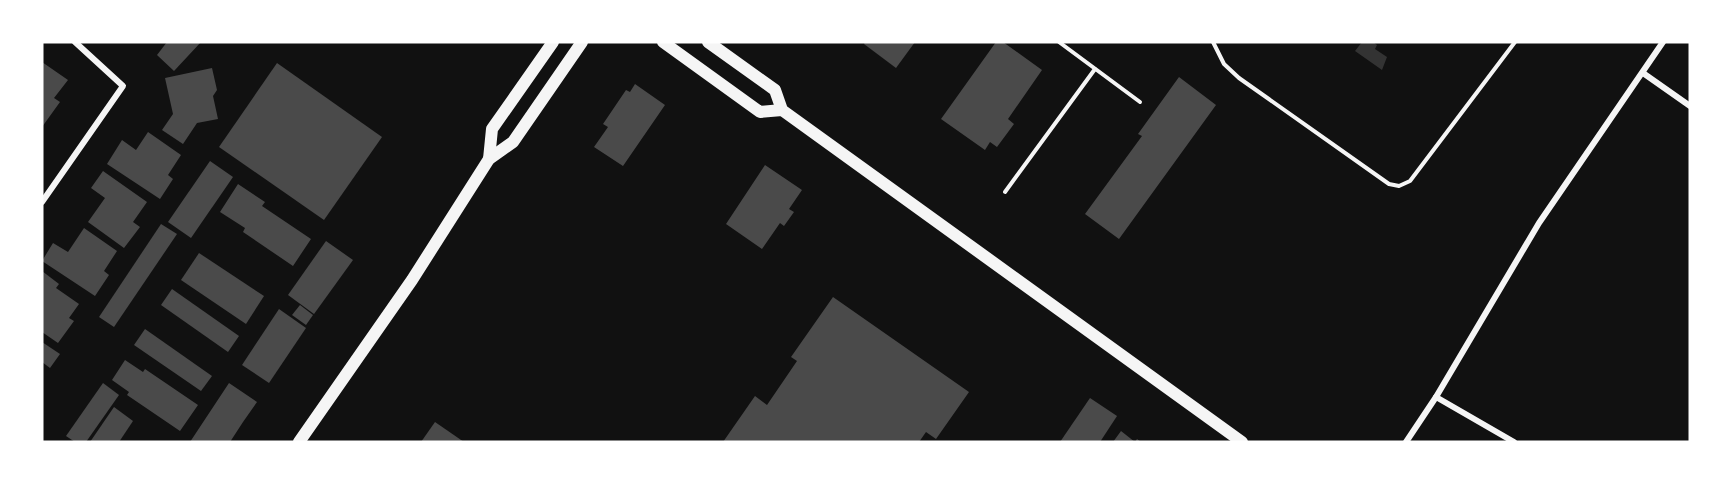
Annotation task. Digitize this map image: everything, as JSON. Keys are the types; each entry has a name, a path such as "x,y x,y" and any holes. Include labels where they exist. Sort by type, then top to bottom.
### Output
{"main road":[{"path":"489,159 492,129 553,42"},
{"path":"299,442 412,280 489,159 513,142 582,42"},
{"path":"663,42 760,112 782,110"},
{"path":"708,42 775,90 782,110 1242,442"}],"street":[{"path":"42,201 123,86 75,42"},
{"path":"1406,442 1436,397 1539,223 1663,42"},
{"path":"1642,73 1690,106"},
{"path":"1436,397 1514,442"}],"lane":[{"path":"1059,42 1140,102"},
{"path":"1213,42 1224,64 1239,78 1389,184 1399,186 1410,181 1515,42"},
{"path":"1005,192 1095,69"}],"shaded area":[{"path":"1362,42 1373,42 1377,45 1375,49 1387,57 1382,70 1355,51"}],"building":[{"path":"167,42 201,42 174,71 157,55"},
{"path":"865,42 915,42 896,68 864,44"},
{"path":"996,42 1003,42 1042,70 1008,119 1014,124 997,147 990,142 985,150 941,119"},
{"path":"42,62 68,80 54,98 60,102 42,127"},
{"path":"277,63 382,137 324,220 219,147"},
{"path":"212,68 217,90 213,96 218,119 197,123 183,144 162,130 173,114 165,78"},
{"path":"1179,77 1216,105 1119,239 1085,214 1142,136 1138,134"},
{"path":"635,84 665,105 623,166 594,147 608,127 603,124 626,90 630,92"},
{"path":"148,132 181,155 168,175 173,179 160,199 107,164 122,140 136,150"},
{"path":"210,161 233,177 191,238 168,222"},
{"path":"765,165 802,190 789,209 794,212 784,226 780,223 762,249 726,224"},
{"path":"103,171 147,202 133,222 140,227 124,248 88,222 105,198 91,188"},
{"path":"238,184 265,202 262,206 311,239 293,266 243,232 245,228 220,212"},
{"path":"161,224 177,234 114,327 99,317"},
{"path":"84,228 117,251 104,271 109,275 95,296 42,261 53,243 68,252"},
{"path":"326,241 353,260 314,314 288,295"},
{"path":"199,253 264,296 246,324 181,280"},
{"path":"42,271 59,284 56,288 79,304 69,318 74,321 58,343 42,332"},
{"path":"172,289 239,336 228,352 161,305"},
{"path":"833,297 969,392 936,439 926,432 919,442 723,442 755,396 767,405 797,361 791,357"},
{"path":"300,305 313,315 306,325 292,315"},
{"path":"279,309 306,328 269,383 242,365"},
{"path":"145,329 212,376 201,391 134,345"},
{"path":"42,342 60,354 50,368 42,362"},
{"path":"125,360 143,372 145,369 198,405 180,431 127,395 129,392 112,380"},
{"path":"103,383 119,395 86,442 75,442 66,436"},
{"path":"229,383 257,402 230,442 190,442"},
{"path":"1090,398 1117,416 1100,442 1060,442"},
{"path":"114,407 133,421 119,442 90,442"},
{"path":"435,422 464,442 421,442"},
{"path":"1121,431 1135,442 1113,442"}]}
